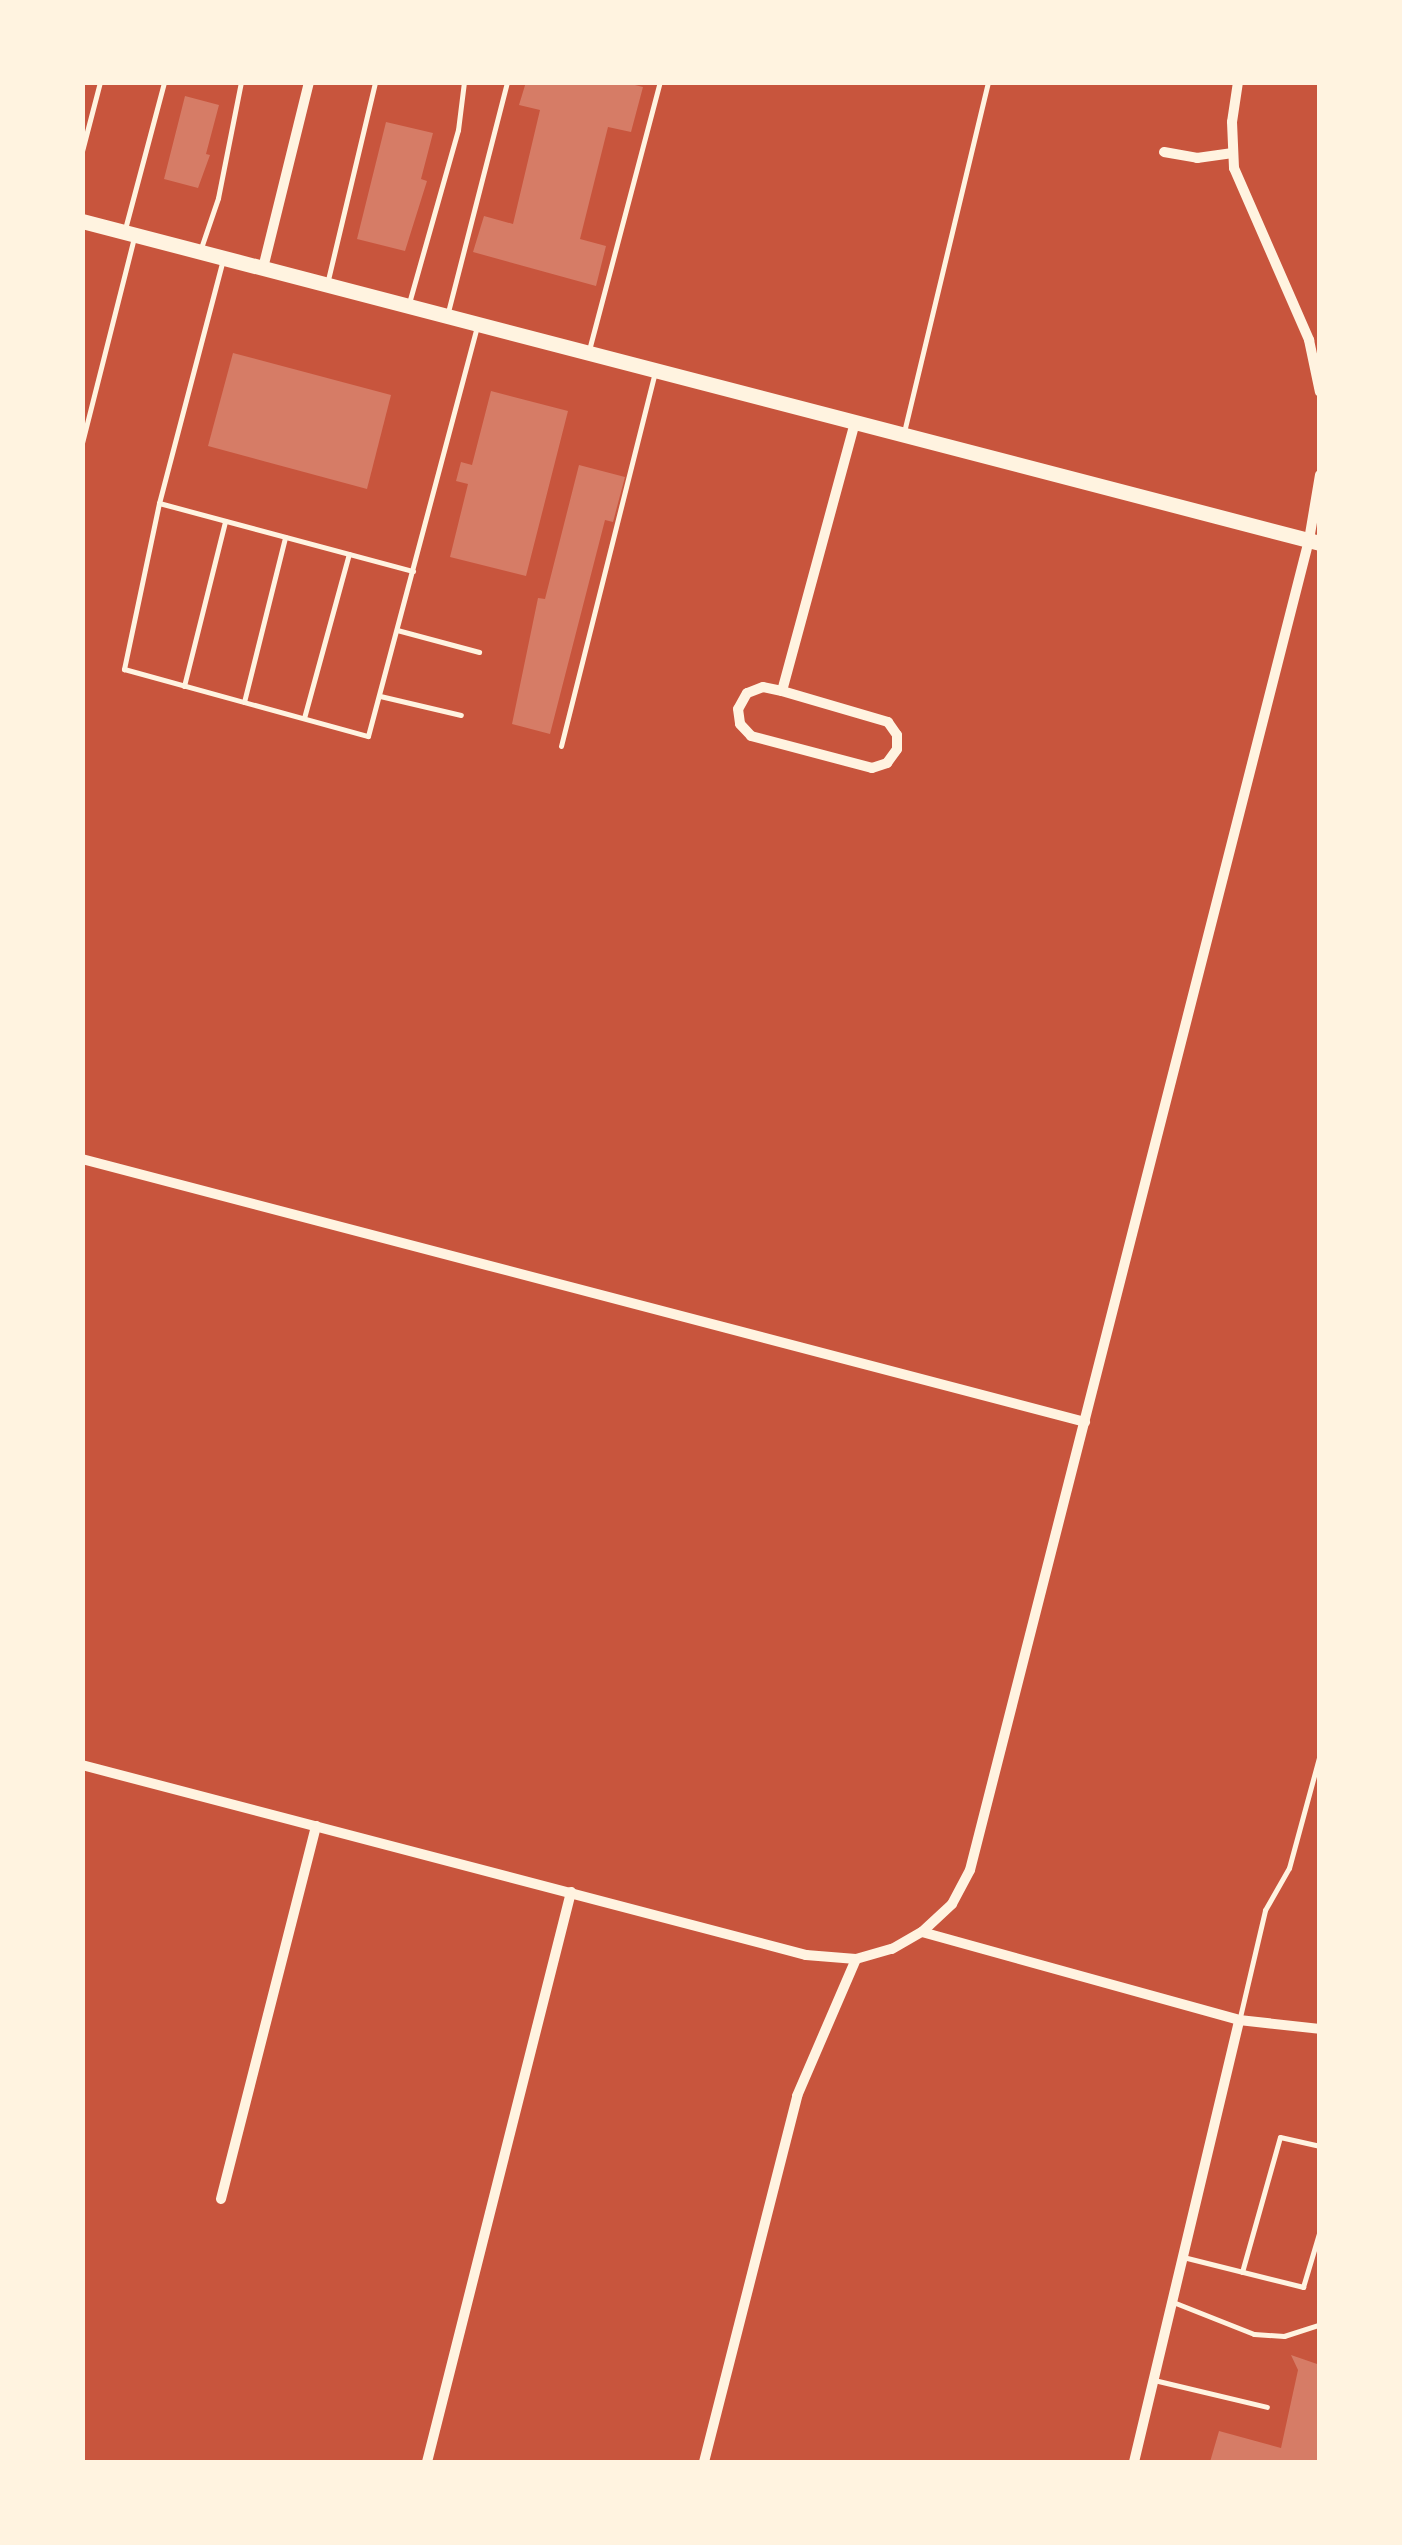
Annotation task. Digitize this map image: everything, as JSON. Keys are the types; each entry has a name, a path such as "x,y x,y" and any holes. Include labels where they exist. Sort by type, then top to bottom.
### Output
{"main road":[{"path":"82,221 1314,542"}],"street":[{"path":"263,268 309,82"},
{"path":"1238,82 1232,122 1233,153 1248,208 1310,340 1320,392"},
{"path":"1164,152 1197,158 1233,153"},
{"path":"782,691 854,422"},
{"path":"82,1765 806,1955 856,1959 892,1949 922,1932 952,1904 970,1870 1314,542 1320,475"},
{"path":"764,687 782,691 888,722 897,736 897,749 888,763 872,768 751,736 740,724 738,710 747,693 764,687"},
{"path":"82,1158 1085,1422"},
{"path":"221,2199 316,1826"},
{"path":"427,2462 571,1892"},
{"path":"922,1932 1239,2020 1320,2029"},
{"path":"704,2462 796,2096 856,1959"},
{"path":"1134,2462 1239,2020"}],"lane":[{"path":"82,150 100,82"},
{"path":"82,443 164,82"},
{"path":"200,251 218,198 242,82"},
{"path":"326,284 375,82"},
{"path":"408,306 458,130 464,82"},
{"path":"447,316 507,82"},
{"path":"588,352 660,82"},
{"path":"903,434 988,82"},
{"path":"224,258 159,504 124,670 368,736 478,324"},
{"path":"561,746 656,370"},
{"path":"159,504 412,571"},
{"path":"184,686 225,521"},
{"path":"244,702 285,537"},
{"path":"304,718 349,554"},
{"path":"396,630 479,652"},
{"path":"380,696 461,715"},
{"path":"1239,2020 1265,1910 1289,1868 1320,1754"},
{"path":"1242,2272 1280,2137 1320,2146"},
{"path":"1183,2256 1303,2287 1320,2230"},
{"path":"1173,2302 1254,2334 1284,2336 1320,2324"},
{"path":"1154,2380 1267,2407"}],"building":[{"path":"526,82 623,82 643,87 631,132 608,127 580,239 606,246 596,286 473,252 484,216 513,224 540,110 519,105"},
{"path":"185,96 219,105 206,154 210,155 198,188 164,179"},
{"path":"386,122 433,133 421,179 427,181 405,251 357,239"},
{"path":"233,353 391,395 367,489 208,446"},
{"path":"491,391 568,411 526,576 450,557 468,484 456,481 461,462 472,465"},
{"path":"579,465 625,477 613,522 605,520 550,734 512,724 538,598 545,599"},
{"path":"1291,2355 1320,2365 1320,2462 1210,2462 1219,2431 1281,2448 1298,2370"}]}
